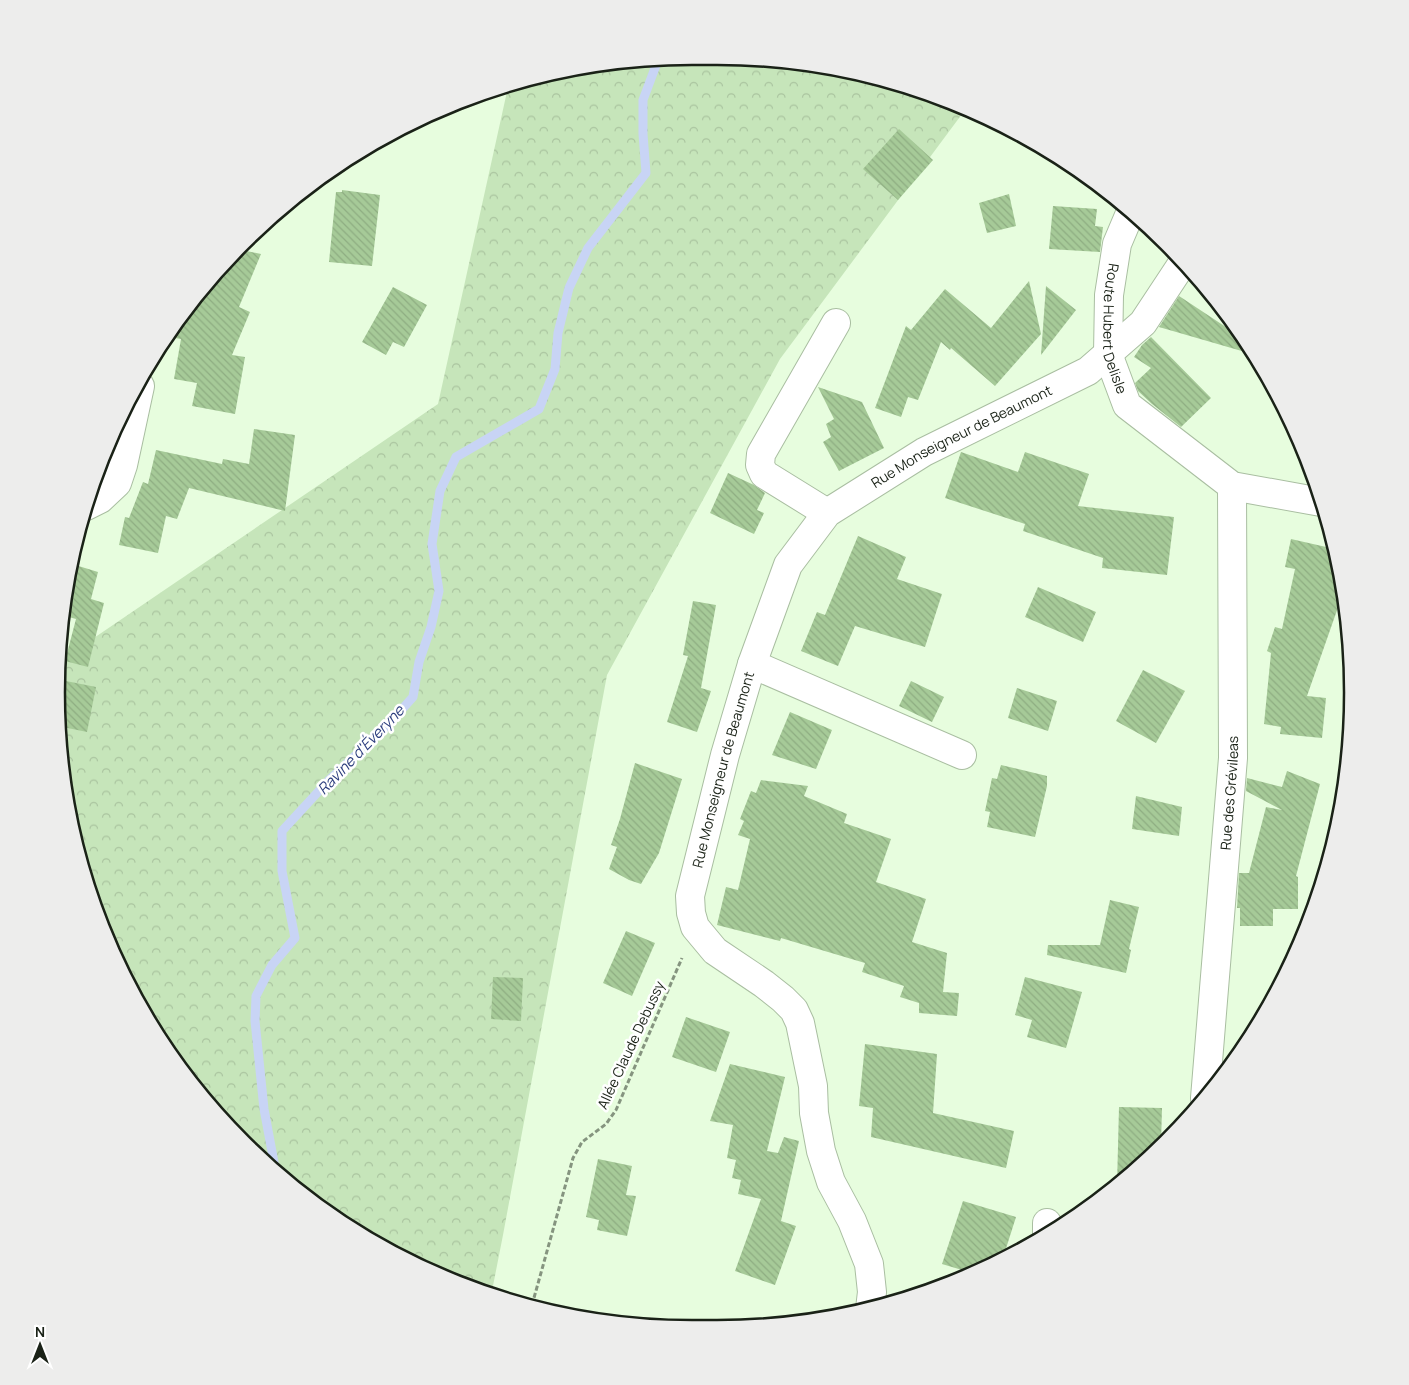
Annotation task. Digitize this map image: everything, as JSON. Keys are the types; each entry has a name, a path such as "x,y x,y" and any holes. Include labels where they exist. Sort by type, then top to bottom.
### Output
{"street":[{"name":"Route Hubert Delisle","path":"1127,219 1116,244 1109,294 1108,354 1127,405 1232,486 1314,501"},
{"name":"Rue Monseigneur de Beaumont","path":"695,927 691,913 690,896 725,755 752,664 788,564 827,514 924,452 1088,371 1143,323 1179,269"},
{"path":"827,514 764,474 760,465 760,454 836,323"},
{"path":"95,502 117,483 123,465 136,403"},
{"name":"Rue des Grévileas","path":"1206,1084 1232,758 1232,486"},
{"path":"752,664 962,755"},
{"path":"695,927 716,951 764,984 794,1010 800,1024 813,1086 814,1113 821,1151 832,1182 852,1221 869,1264 872,1292 871,1301"}],"path":[{"name":"Allée Claude Debussy","path":"533,1300 573,1158 582,1142 606,1124 616,1110 695,927"}],"green space":[{"path":"651,66 758,66 798,70 879,86 918,98 961,115 780,359 607,675 493,1288 415,1255 379,1236 344,1214 279,1164 249,1136 195,1074 149,1006 113,933 98,894 86,855 77,815 66,734 66,657 438,404 507,93 570,77 611,70"}],"building":[{"path":"899,129 933,160 898,200 863,169"},
{"path":"342,190 380,195 372,266 329,262 336,192 342,192"},
{"path":"1009,194 1016,226 987,233 979,203"},
{"path":"1053,206 1097,209 1095,226 1103,227 1100,252 1049,249"},
{"path":"247,251 261,254 239,307 250,312 232,355 245,357 235,414 192,406 197,383 174,379 181,339 175,338 221,279"},
{"path":"1029,281 1041,334 995,386 951,348 950,350 941,342 918,400 908,397 901,417 875,408 906,326 911,330 945,289 991,328"},
{"path":"1046,286 1076,310 1041,355"},
{"path":"393,287 427,305 404,347 393,342 386,355 362,342"},
{"path":"1179,296 1225,327 1243,351 1159,327"},
{"path":"1151,337 1211,398 1181,427 1138,391 1135,383 1151,368 1134,357 1142,345"},
{"path":"818,387 862,402 884,448 839,471 823,442 831,437 826,424 834,419"},
{"path":"254,429 295,435 285,511 189,488 177,519 166,516 158,553 119,545 125,517 129,518 143,482 148,484 156,450 222,464 223,459 249,464"},
{"path":"961,452 1018,472 1025,452 1089,474 1078,506 1174,517 1167,575 1102,568 1103,558 1023,531 1025,524 945,498"},
{"path":"728,473 754,485 765,493 757,510 764,513 754,534 710,513"},
{"path":"858,536 906,557 897,579 942,594 925,647 855,626 838,666 801,651 817,612 825,615"},
{"path":"1291,539 1327,547 1338,607 1307,696 1326,698 1322,738 1280,734 1281,727 1264,724 1271,653 1267,651 1275,627 1282,629 1295,569 1285,567"},
{"path":"78,566 98,572 91,599 104,603 88,667 66,661 76,619 69,617"},
{"path":"1038,587 1096,612 1083,642 1025,617"},
{"path":"693,601 716,605 701,688 711,691 697,732 667,722 688,656 683,655"},
{"path":"1143,670 1185,691 1156,743 1116,721"},
{"path":"66,681 96,687 87,732 66,728"},
{"path":"911,681 944,697 932,722 899,706"},
{"path":"1017,688 1057,701 1048,731 1008,718"},
{"path":"790,712 832,730 816,769 772,755"},
{"path":"635,763 682,779 659,853 641,884 609,869 617,847 611,845"},
{"path":"1001,765 1047,776 1047,786 1035,837 987,827 990,812 985,811 992,778 997,779"},
{"path":"1287,771 1320,784 1296,876 1298,877 1298,909 1273,909 1273,926 1240,926 1240,908 1237,908 1239,873 1249,873 1266,807 1282,810 1246,791 1247,778 1282,787"},
{"path":"761,780 808,786 804,796 847,814 844,823 891,839 876,882 926,899 912,942 947,953 943,992 959,993 957,1016 919,1013 919,1003 900,997 904,986 862,972 865,963 781,938 780,941 717,925 726,887 738,890 750,839 738,835 744,821 740,819 751,791 756,793"},
{"path":"1136,796 1182,807 1179,836 1132,829"},
{"path":"1110,900 1139,907 1129,949 1131,950 1126,973 1047,955 1048,945 1100,945"},
{"path":"626,931 655,943 632,996 603,983"},
{"path":"493,977 523,978 521,1021 491,1019"},
{"path":"1025,977 1082,992 1066,1048 1027,1037 1032,1020 1015,1015"},
{"path":"686,1017 730,1032 716,1072 672,1057"},
{"path":"865,1044 937,1054 933,1113 1014,1131 1006,1168 871,1137 873,1108 859,1106"},
{"path":"730,1064 785,1077 767,1151 778,1153 784,1137 799,1141 781,1221 796,1226 775,1285 735,1271 761,1199 738,1194 741,1180 732,1178 736,1160 727,1158 733,1125 710,1121"},
{"path":"1119,1107 1162,1108 1161,1135 1117,1174"},
{"path":"598,1159 632,1166 626,1195 636,1196 627,1236 597,1230 599,1220 586,1217"},
{"path":"963,1201 1016,1217 1006,1249 962,1270 942,1264"}],"waterway":[{"name":"Ravine d'Éveryne","path":"273,1159 264,1109 255,1021 256,996 272,965 295,938 282,871 282,831 329,780 386,727 413,697 419,662 431,627 439,591 432,544 440,491 456,457 539,409 555,369 558,333 569,288 588,248 646,173 643,100 656,66"}]}
